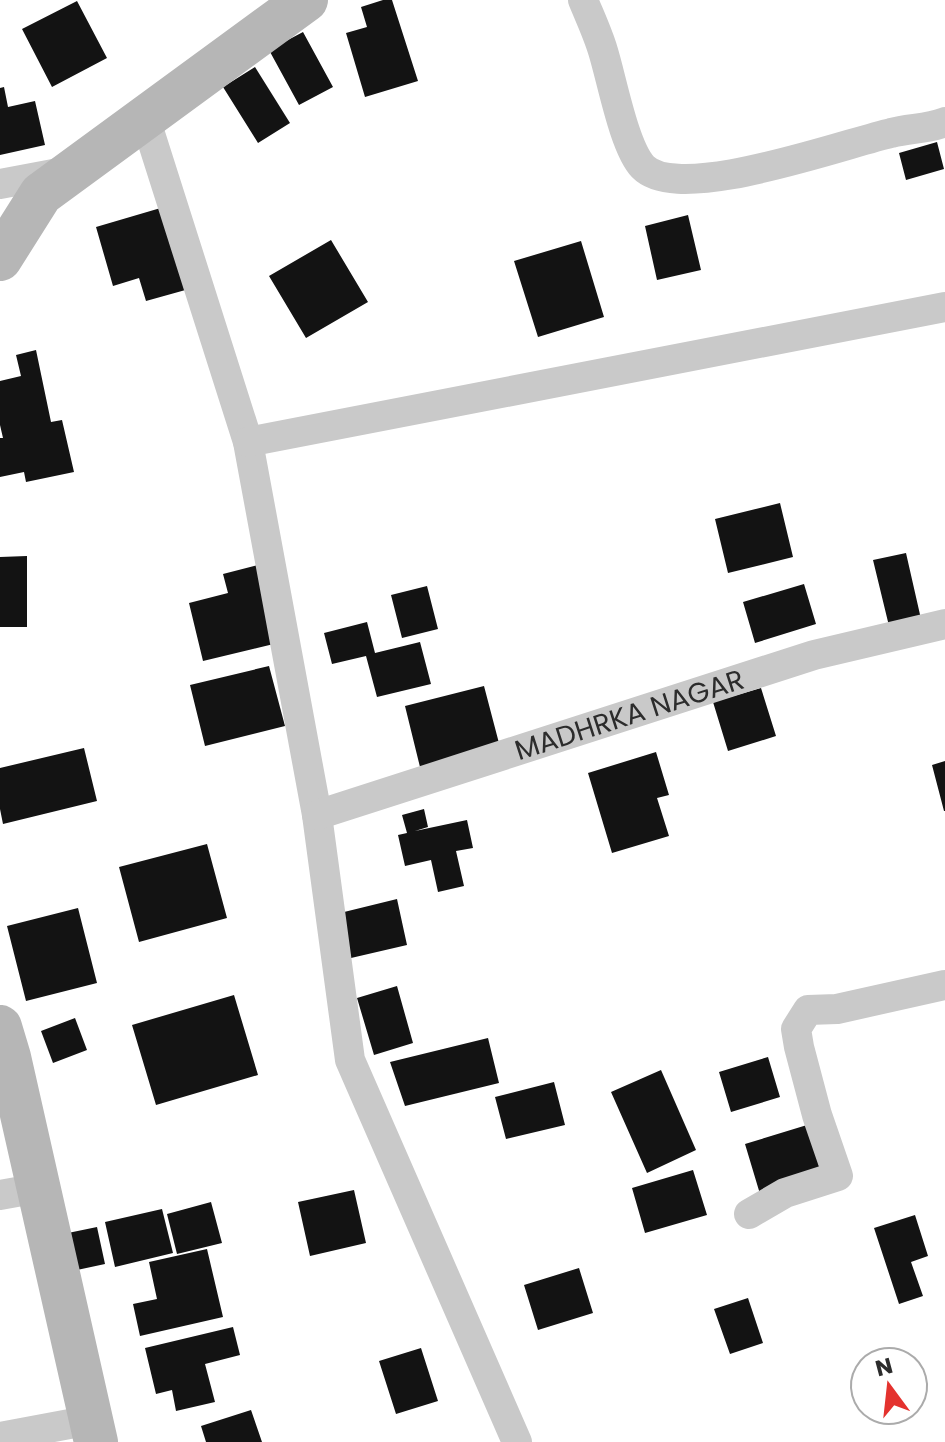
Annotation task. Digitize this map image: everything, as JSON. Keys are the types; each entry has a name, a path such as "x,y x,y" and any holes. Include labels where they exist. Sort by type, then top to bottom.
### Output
{"main road":[{"path":"0,259 41,194 306,0"},
{"path":"0,1027 19,1192 93,1431"}],"street":[{"path":"583,0 602,49 631,147 643,167 660,178 686,180 777,165 892,132 945,122"},
{"path":"145,118 248,442 317,815 350,1060 517,1442"},
{"path":"0,184 74,170"},
{"path":"248,442 945,307"},
{"name":"MADHRKA NAGAR","path":"317,815 814,655 945,624"},
{"path":"749,1214 785,1193 838,1176 817,1115 799,1047 796,1029 808,1010 837,1009 945,985"},
{"path":"0,1437 93,1431"}],"building":[{"path":"392,0 418,81 365,97 346,33 367,27 361,7"},
{"path":"77,1 107,58 52,87 22,29"},
{"path":"303,32 333,87 299,105 269,50"},
{"path":"255,67 290,123 258,143 223,87"},
{"path":"4,87 8,107 35,101 45,145 0,155 0,88"},
{"path":"937,142 944,169 906,180 899,153"},
{"path":"164,207 189,289 146,301 139,278 113,286 96,227"},
{"path":"688,215 701,270 657,280 645,226"},
{"path":"331,240 368,302 306,338 269,276"},
{"path":"581,241 604,317 538,337 514,261"},
{"path":"36,350 51,422 62,420 74,472 26,482 24,472 0,477 0,438 3,438 0,381 21,376 16,355"},
{"path":"780,503 793,557 728,573 715,519"},
{"path":"906,553 921,619 889,626 873,560"},
{"path":"27,556 27,627 0,627 0,557"},
{"path":"262,564 282,642 203,661 189,603 228,593 223,574"},
{"path":"804,584 816,624 755,643 743,602"},
{"path":"427,586 438,629 402,638 391,595"},
{"path":"367,622 375,653 420,642 431,684 377,697 366,656 332,664 324,633"},
{"path":"269,666 285,726 205,746 190,685"},
{"path":"484,686 500,747 420,767 405,706"},
{"path":"761,688 776,736 728,751 713,702"},
{"path":"84,748 97,801 3,824 0,768"},
{"path":"656,752 669,795 657,798 669,836 612,853 588,773"},
{"path":"945,761 945,811 944,811 932,765"},
{"path":"424,809 428,827 415,831 467,820 473,848 456,851 464,886 438,892 431,860 405,866 398,835 407,833 402,815"},
{"path":"207,844 227,918 139,942 119,867"},
{"path":"397,899 407,945 351,958 340,913"},
{"path":"78,908 97,983 26,1001 7,926"},
{"path":"397,986 413,1043 374,1055 357,998"},
{"path":"234,995 258,1075 156,1105 132,1025"},
{"path":"75,1018 87,1050 53,1063 41,1031"},
{"path":"488,1038 499,1083 405,1106 390,1062"},
{"path":"768,1057 780,1097 731,1112 719,1072"},
{"path":"661,1070 696,1150 647,1173 611,1092"},
{"path":"554,1082 565,1125 506,1139 495,1097"},
{"path":"807,1125 822,1175 760,1194 745,1144"},
{"path":"693,1170 707,1215 645,1233 632,1188"},
{"path":"354,1190 366,1243 310,1256 298,1202"},
{"path":"211,1202 222,1243 177,1254 167,1214"},
{"path":"162,1209 173,1253 115,1267 105,1222"},
{"path":"915,1215 928,1256 911,1262 923,1296 899,1304 874,1228"},
{"path":"97,1227 105,1264 77,1270 68,1233"},
{"path":"207,1249 223,1317 140,1336 133,1304 157,1299 149,1262"},
{"path":"579,1268 593,1313 538,1330 524,1285"},
{"path":"748,1298 763,1343 730,1354 714,1309"},
{"path":"233,1327 240,1355 205,1364 215,1402 176,1411 172,1390 156,1394 145,1348"},
{"path":"421,1348 438,1401 396,1414 379,1361"},
{"path":"251,1410 262,1442 206,1442 201,1426"}]}
